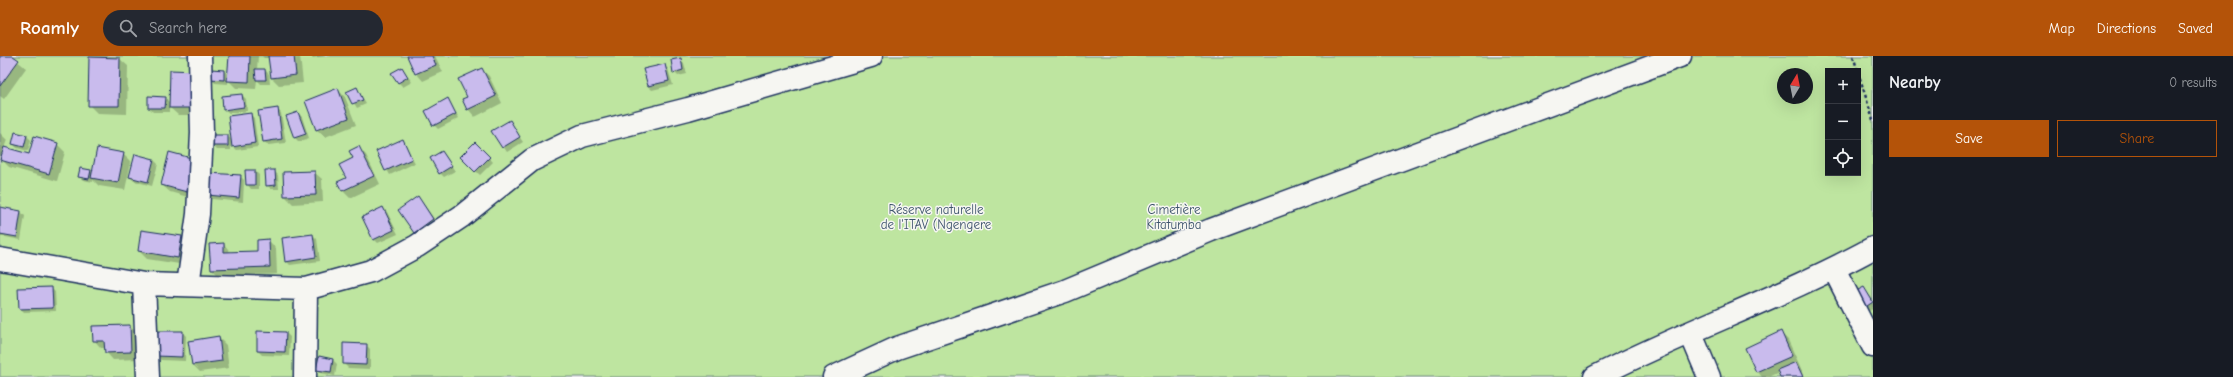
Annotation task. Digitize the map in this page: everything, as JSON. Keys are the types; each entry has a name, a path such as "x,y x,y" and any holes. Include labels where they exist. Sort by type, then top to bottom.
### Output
{"street":[{"path":"188,285 198,214 202,133 200,56"},
{"path":"0,259 144,284 306,289 371,271 417,246 462,216 532,160 582,136 688,109 800,65 871,56"},
{"path":"834,377 897,348 1065,291 1211,230 1680,56"},
{"path":"1595,377 1641,353 1691,334 1834,269 1873,248"},
{"path":"1834,269 1873,346"},
{"path":"144,284 148,377"},
{"path":"305,377 306,289"},
{"path":"1691,334 1709,377"}],"path":[{"path":"1853,56 1857,68"},
{"path":"1861,81 1873,120"}],"green space":[{"name":"Réserve naturelle de l'ITAV (Ngengere","path":"0,56 1873,56 1873,377 0,377"}],"building":[{"path":"0,56 13,56 19,60 0,86"},
{"path":"229,56 250,56 249,82 227,81"},
{"path":"268,56 294,56 296,75 271,78"},
{"path":"407,56 432,56 436,65 415,74"},
{"path":"89,57 120,58 119,106 88,106"},
{"path":"681,58 683,70 673,73 671,60"},
{"path":"665,64 669,81 648,86 643,69"},
{"path":"402,67 408,77 398,83 391,73"},
{"path":"482,68 496,96 467,110 462,99 467,97 458,79"},
{"path":"211,69 224,70 224,80 210,79"},
{"path":"255,69 265,69 266,80 256,80"},
{"path":"170,70 196,71 196,108 169,108"},
{"path":"357,87 363,100 352,104 346,92"},
{"path":"338,88 349,118 316,130 305,101"},
{"path":"242,94 244,107 223,110 222,96"},
{"path":"148,96 166,97 165,108 148,108"},
{"path":"448,98 456,114 433,126 425,111"},
{"path":"278,108 282,139 263,142 258,111"},
{"path":"298,112 306,134 294,138 286,116"},
{"path":"251,113 255,143 232,147 228,116"},
{"path":"510,120 520,137 502,148 491,131"},
{"path":"15,132 27,135 24,147 12,144"},
{"path":"212,135 228,135 228,146 212,146"},
{"path":"34,136 58,143 49,174 0,160 4,147 29,154"},
{"path":"403,139 412,159 385,171 376,151"},
{"path":"475,142 490,157 475,172 460,157"},
{"path":"359,146 374,176 342,191 337,182 346,178 339,165 353,158 349,151"},
{"path":"97,148 124,153 118,183 91,178"},
{"path":"442,151 452,166 439,174 430,158"},
{"path":"169,152 195,159 187,192 161,185"},
{"path":"135,154 154,159 148,182 129,177"},
{"path":"80,168 91,170 89,179 78,177"},
{"path":"245,170 255,170 255,185 246,185"},
{"path":"265,170 275,170 276,185 266,186"},
{"path":"315,171 316,195 284,196 283,172"},
{"path":"208,173 241,175 239,198 207,195"},
{"path":"418,196 433,219 414,233 398,210"},
{"path":"0,207 21,211 17,237 0,234"},
{"path":"383,207 394,230 373,240 362,217"},
{"path":"141,230 182,236 178,258 138,251"},
{"path":"313,234 316,257 285,262 282,238"},
{"path":"269,239 270,267 211,269 209,244 224,243 224,252 257,251 257,240"},
{"path":"52,287 53,308 19,309 18,288"},
{"path":"1864,287 1873,302 1864,308 1856,291"},
{"path":"130,325 131,352 105,353 104,341 93,341 92,326"},
{"path":"157,331 183,331 182,357 156,356"},
{"path":"257,331 286,332 285,352 257,351"},
{"path":"1781,331 1792,356 1756,372 1745,348"},
{"path":"219,336 222,361 192,365 188,341"},
{"path":"343,343 367,344 366,365 343,364"},
{"path":"319,356 333,359 331,372 316,370"},
{"path":"1796,362 1803,377 1780,377 1777,370"}],"park label":[{"name":"Cimetière Kitatumba","path":"1174,216"}]}
